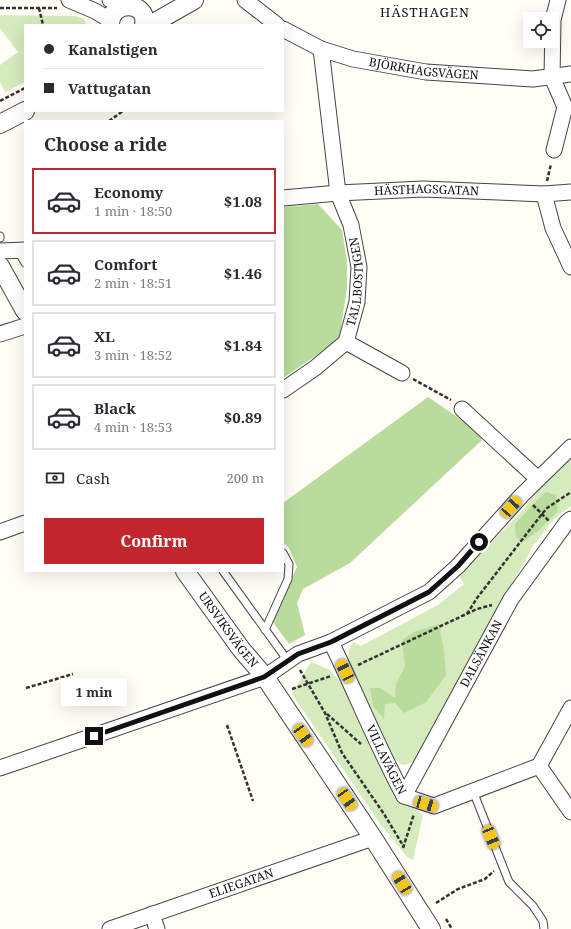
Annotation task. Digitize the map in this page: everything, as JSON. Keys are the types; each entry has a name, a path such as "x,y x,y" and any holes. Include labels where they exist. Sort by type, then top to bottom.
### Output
{"street":[{"path":"152,24 194,0"},
{"path":"245,0 276,24"},
{"path":"554,150 565,107 552,77 553,20 558,0"},
{"path":"64,4 95,11 110,22 112,12 116,8 128,2 137,6 143,14 144,24"},
{"name":"BJÖRKHAGSVÄGEN","path":"284,30 321,49 353,59 426,72 532,79 571,74"},
{"name":"TALLBOSTIGEN","path":"284,389 315,368 346,342 357,302 359,267 350,225 338,193 321,49"},
{"path":"0,124 24,112"},
{"name":"HÄSTHAGSGATAN","path":"284,198 338,193 423,189 544,194 571,192"},
{"path":"544,194 553,228 571,267"},
{"path":"0,251 23,255"},
{"path":"0,266 24,309"},
{"path":"0,334 24,326"},
{"path":"346,342 402,373"},
{"path":"462,409 538,479"},
{"path":"0,768 264,677 298,654 331,642 429,592 458,566 522,495 571,447"},
{"path":"0,532 24,523"},
{"name":"DALSÄNKAN","path":"411,799 511,599 567,525"},
{"name":"URSVIKSVÄGEN","path":"186,572 264,677 373,838 431,929"},
{"name":"VILLAVÄGEN","path":"331,642 384,759 411,799 434,806 539,766"},
{"path":"571,708 539,766 571,812"},
{"name":"ELIEGATAN","path":"110,929 373,838"},
{"path":"152,914 157,929"}],"lane":[{"path":"265,630 288,579 289,564 284,555"},
{"path":"224,572 265,630 290,660"},
{"path":"473,791 509,882 533,906 543,921 544,929"}],"path":[{"path":"0,8 39,8 64,4"},
{"path":"39,8 43,24"},
{"path":"0,101 24,89"},
{"path":"110,120 122,112"},
{"path":"544,194 554,150"},
{"path":"418,381 449,399 462,409"},
{"path":"467,614 477,598 547,508 571,492"},
{"path":"522,495 542,514 567,525"},
{"path":"277,697 291,689 345,671 477,609 511,599"},
{"path":"290,660 309,684 325,713 342,753 384,814 404,847"},
{"path":"26,688 73,674"},
{"path":"227,725 253,801"},
{"path":"387,860 404,847 411,799"},
{"path":"436,903 458,889 485,879 501,863"}],"green space":[{"path":"0,15 75,16 84,19 86,24 24,24 24,82 5,92 0,82 0,65 18,52 0,28"},
{"path":"318,204 342,230 347,261 347,288 339,340 284,377 284,207"},
{"path":"428,397 475,429 482,440 350,563 303,589 297,603 305,635 289,644 272,621 297,567 289,548 284,543 284,502"},
{"path":"571,454 571,506 554,519 533,546 415,761 402,765 395,759 348,660 349,650 353,642 361,646 438,605 464,584 459,575 523,510 535,492"},
{"path":"546,492 556,495 558,511 538,531 523,542 516,537 515,524"},
{"path":"439,624 444,651 446,675 426,702 404,713 395,703 385,704 384,719 373,706 370,688 380,688 395,698 396,684 405,666 402,640 416,631"},
{"path":"311,662 330,670 347,690 397,797 423,815 413,860 407,857 379,822 292,694"}],"district":[{"name":"HÄSTHAGEN","path":"425,12"}],"route":[{"path":"94,736 264,677 298,654 331,642 429,592 458,566 479,542"}]}
